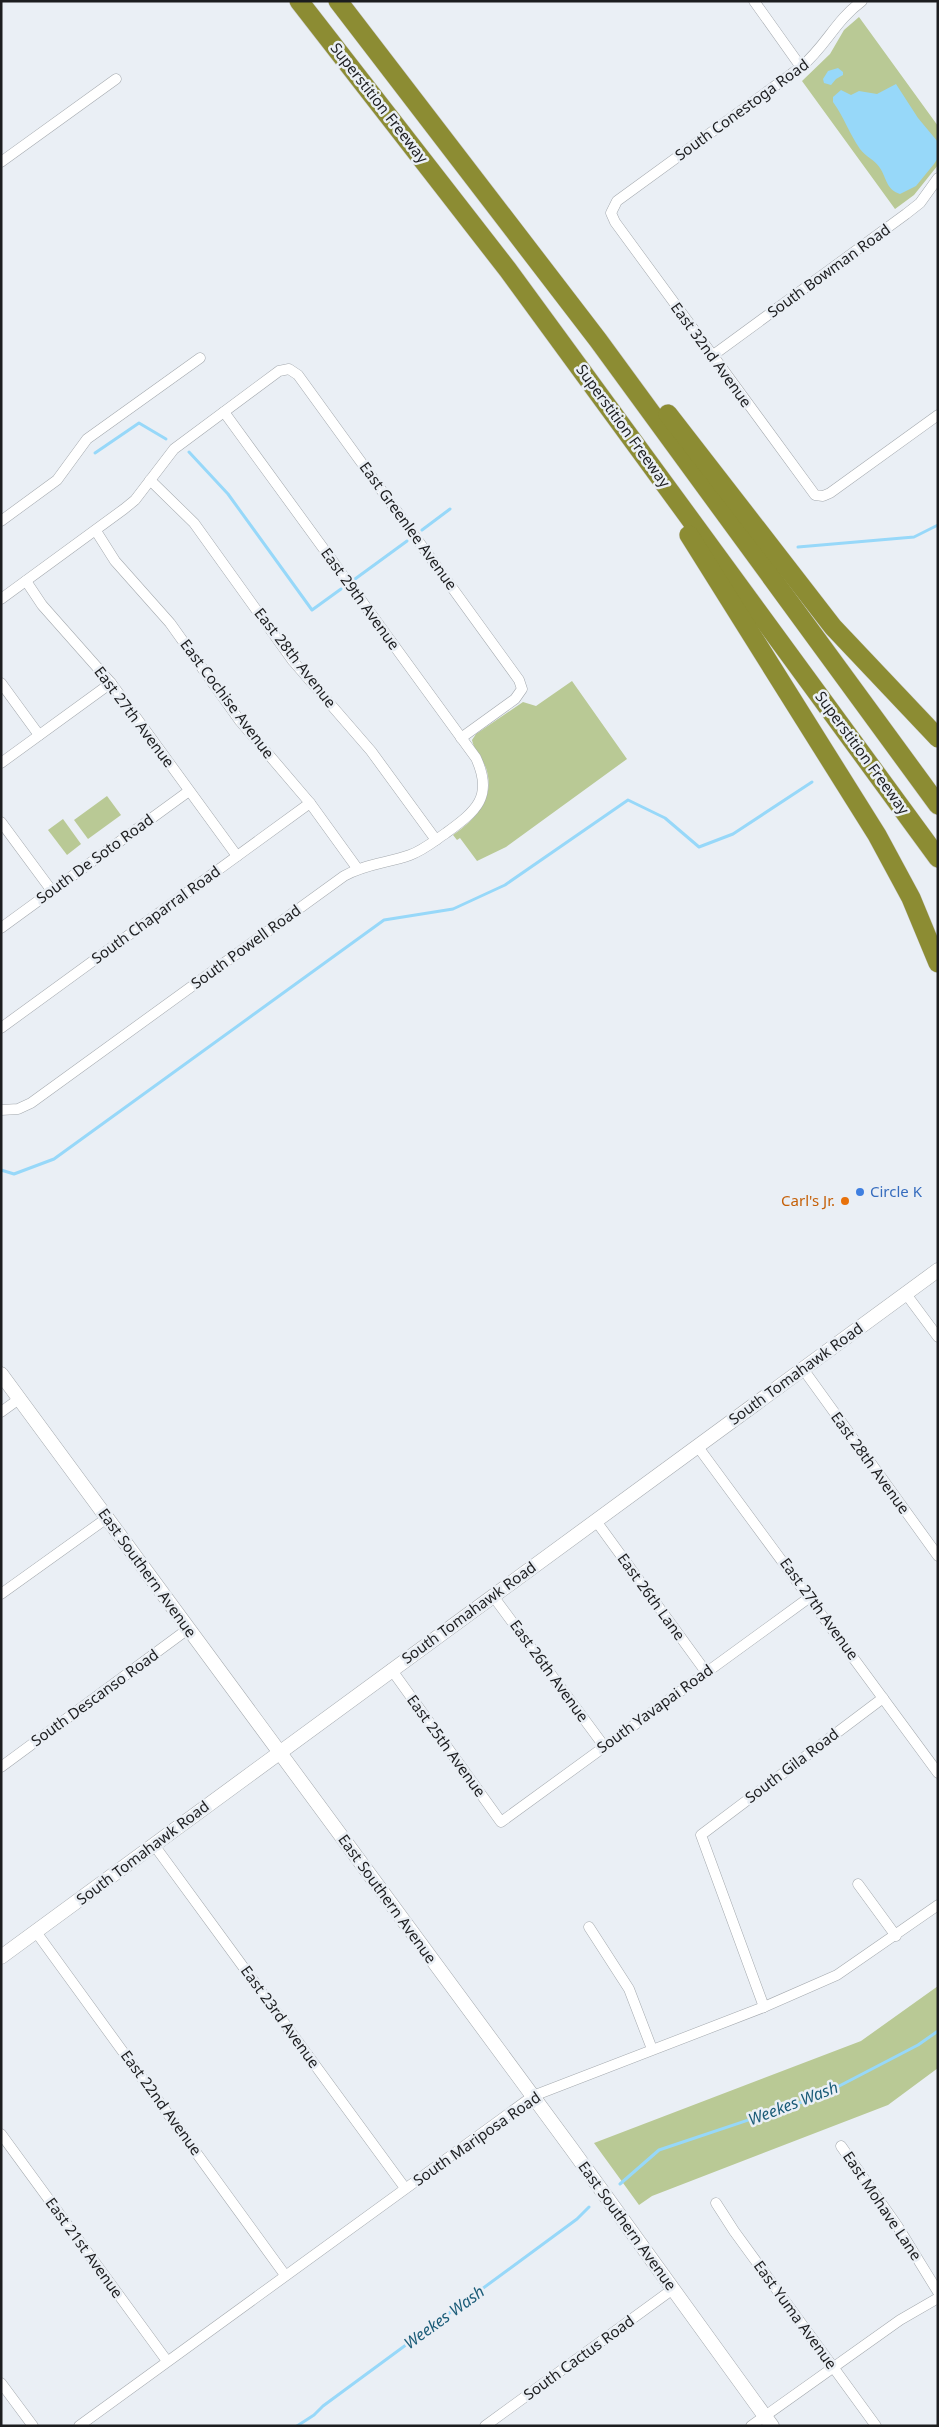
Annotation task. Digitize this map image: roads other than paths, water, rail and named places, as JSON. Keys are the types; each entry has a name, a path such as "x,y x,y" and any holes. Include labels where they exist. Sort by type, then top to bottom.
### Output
{"highway":[{"path":"284,1 401,130"},
{"name":"Superstition Freeway","path":"299,1 401,130 624,427 938,858"},
{"name":"Superstition Freeway","path":"338,1 500,209 598,340 938,805"},
{"path":"500,209 607,334 804,592 864,661 938,738"},
{"path":"624,427 677,516 877,835 911,898 938,963"}],"main road":[{"name":"South Tomahawk Road","path":"1,1957 391,1669 938,1270"},
{"name":"East Southern Avenue","path":"1,1374 533,2096 768,2421"}],"street":[{"path":"754,1 802,67"},
{"name":"South Conestoga Road","path":"612,209 617,201 802,67 822,48 842,18 862,1"},
{"path":"1,162 116,79"},
{"name":"South Bowman Road","path":"712,356 906,214 923,199 938,178"},
{"name":"East 32nd Avenue","path":"612,209 616,224 810,490 819,496 830,493 938,415"},
{"path":"1,522 57,480 87,439 200,358"},
{"name":"East Greenlee Avenue","path":"224,412 279,371 289,369 298,375 304,383 513,672 522,689 515,699 461,738"},
{"path":"1,599 96,531 135,500 174,449 224,412"},
{"name":"East 29th Avenue","path":"224,412 476,758 483,774 484,791"},
{"name":"East 28th Avenue","path":"150,480 194,523 293,661 371,751 436,840"},
{"name":"East Cochise Avenue","path":"96,531 115,561 170,623 240,721 310,803 357,868"},
{"name":"East 27th Avenue","path":"26,581 42,605 111,683 238,856"},
{"path":"1,683 39,735"},
{"path":"1,763 111,683"},
{"name":"South De Soto Road","path":"1,928 189,791"},
{"name":"South Powell Road","path":"4,1110 18,1109 31,1103 344,876 357,868 409,856 422,850 468,817 478,805 484,791"},
{"name":"South Chaparral Road","path":"1,1028 310,803"},
{"path":"1,822 52,891"},
{"path":"906,1294 936,1330"},
{"name":"East 28th Avenue","path":"803,1369 938,1556"},
{"path":"1,1412 19,1399"},
{"name":"East 27th Avenue","path":"698,1446 938,1773"},
{"path":"1,1594 107,1518"},
{"name":"East 26th Lane","path":"596,1521 706,1672"},
{"name":"East 26th Avenue","path":"493,1596 604,1746"},
{"name":"South Yavapai Road","path":"501,1822 810,1597"},
{"name":"South Descanso Road","path":"1,1767 188,1629"},
{"name":"East 25th Avenue","path":"391,1669 501,1822"},
{"name":"South Gila Road","path":"764,2007 701,1835 884,1698"},
{"name":"East 23rd Avenue","path":"154,1845 405,2188"},
{"path":"858,1884 896,1936"},
{"name":"South Mariposa Road","path":"80,2426 533,2096 764,2007 837,1975 896,1936 938,1905"},
{"path":"589,1927 629,1989 652,2049"},
{"name":"East 22nd Avenue","path":"36,1932 285,2275"},
{"name":"East 21st Avenue","path":"1,2134 167,2361"},
{"name":"East Mohave Lane","path":"841,2146 898,2227 938,2292"},
{"name":"East Yuma Avenue","path":"716,2203 734,2231 876,2426"},
{"name":"South Cactus Road","path":"485,2426 673,2289"},
{"path":"751,2426 768,2421 833,2367 900,2320 938,2298"},
{"path":"1,2382 33,2426"}],"water":[{"path":"838,68 843,72 843,75 831,85 824,83 823,79 828,71"},
{"path":"896,84 918,118 938,142 938,158 934,164 916,186 900,194 889,186 878,165 860,149 833,102 833,97 841,90 851,95 859,91 877,94"}],"waterway":[{"path":"95,453 139,423 166,439"},
{"path":"189,452 228,494 312,610 341,589"},
{"path":"422,530 450,509"},
{"path":"798,547 914,537 938,525"},
{"path":"355,579 407,541"},
{"path":"1,1170 14,1174 54,1159 384,920 453,909 505,885 628,800 665,818 699,847 733,834 812,782"},
{"name":"Weekes Wash","path":"620,2184 659,2150 820,2096 918,2045 938,2031"},
{"name":"Weekes Wash","path":"297,2426 577,2219 589,2207"}],"place":[{"name":"Circle K","path":"860,1192"},
{"name":"Carl's Jr.","path":"845,1201"}]}
